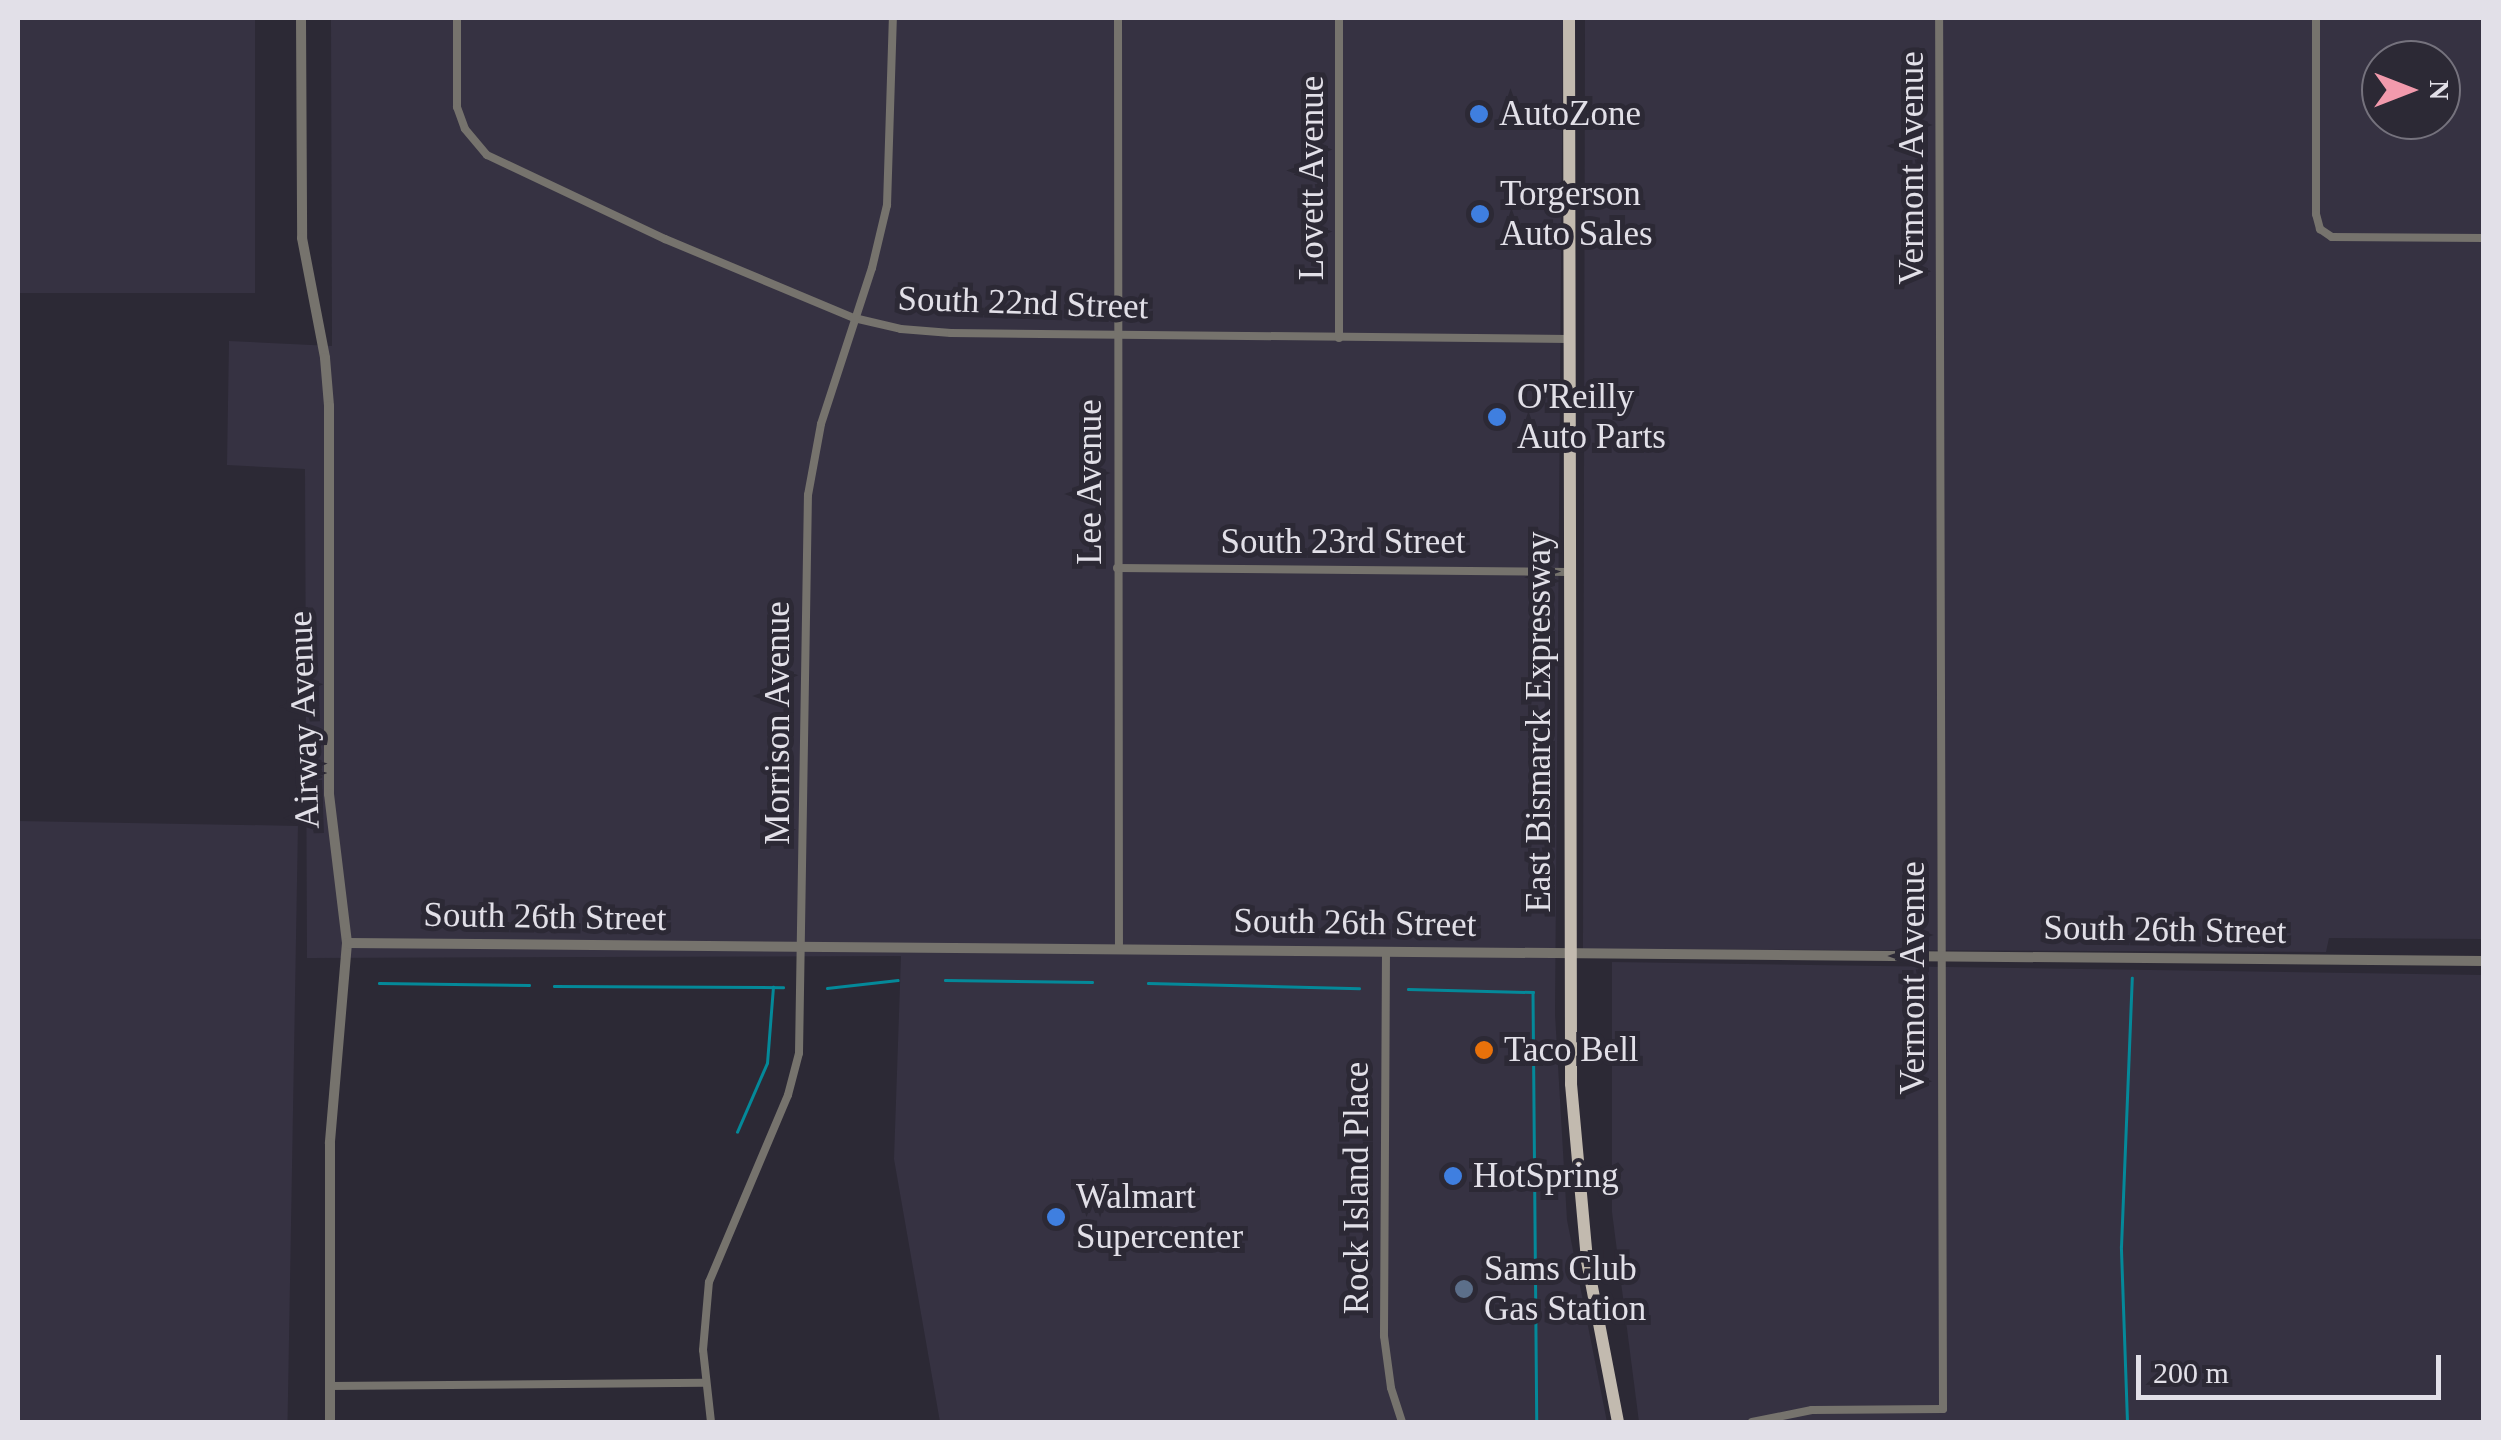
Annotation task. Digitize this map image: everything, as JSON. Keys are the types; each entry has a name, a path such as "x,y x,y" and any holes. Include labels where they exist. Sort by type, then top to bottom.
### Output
{"main road":[{"name":"East Bismarck Expressway","path":"1569,18 1568,953 1572,1102 1580,1201 1618,1422"}],"street":[{"name":"Airway Avenue","path":"300,18 302,238 329,396 329,794 346,943 330,1143 330,1422"},
{"name":"South 22nd Street","path":"456,18 460,117 480,150 665,239 854,318 932,333 1569,339"},
{"name":"Morrison Avenue","path":"711,1422 703,1326 710,1282 798,1061 804,946 808,494 820,424 878,247 890,186 893,18"},
{"name":"Lee Avenue","path":"1118,18 1118,948"},
{"name":"Lovett Avenue","path":"1339,18 1339,338"},
{"name":"Vermont Avenue","path":"1752,1422 1812,1410 1943,1409 1939,18"},
{"path":"2316,18 2316,214 2326,234 2484,238"},
{"name":"South 23rd Street","path":"1117,568 1569,572"},
{"name":"South 26th Street","path":"346,943 2484,961"},
{"name":"Rock Island Place","path":"1386,951 1384,1336 1391,1388 1402,1422"},
{"path":"330,1386 705,1383"}],"shaded area":[{"path":"18,18 255,18 255,293 18,293"},
{"path":"331,18 1563,18 1555,1014 1567,1220 1607,1422 940,1422 894,1159 901,956 307,958 305,469 227,465 229,341 332,346"},
{"path":"1585,18 2483,18 2483,939 2329,938 2326,952 1583,949"},
{"path":"18,821 298,826 288,1422 18,1422"},
{"path":"1612,962 2483,975 2483,1422 1639,1422 1612,1212"}],"waterway":[{"path":"2127,1422 2121,1247 2132,978"},
{"path":"827,988 898,980"},
{"path":"945,980 1092,982"},
{"path":"379,983 529,985"},
{"path":"1148,983 1359,988"},
{"path":"554,986 783,987"},
{"path":"737,1132 767,1063 773,987"},
{"path":"1408,989 1533,992 1537,1422"}],"place":[{"name":"AutoZone","path":"1479,114"},
{"name":"Torgerson Auto Sales","path":"1480,214"},
{"name":"O'Reilly Auto Parts","path":"1497,417"},
{"name":"Taco Bell","path":"1484,1050"},
{"name":"HotSpring","path":"1453,1176"},
{"name":"Walmart Supercenter","path":"1056,1217"},
{"name":"Sams Club Gas Station","path":"1464,1289"}]}
